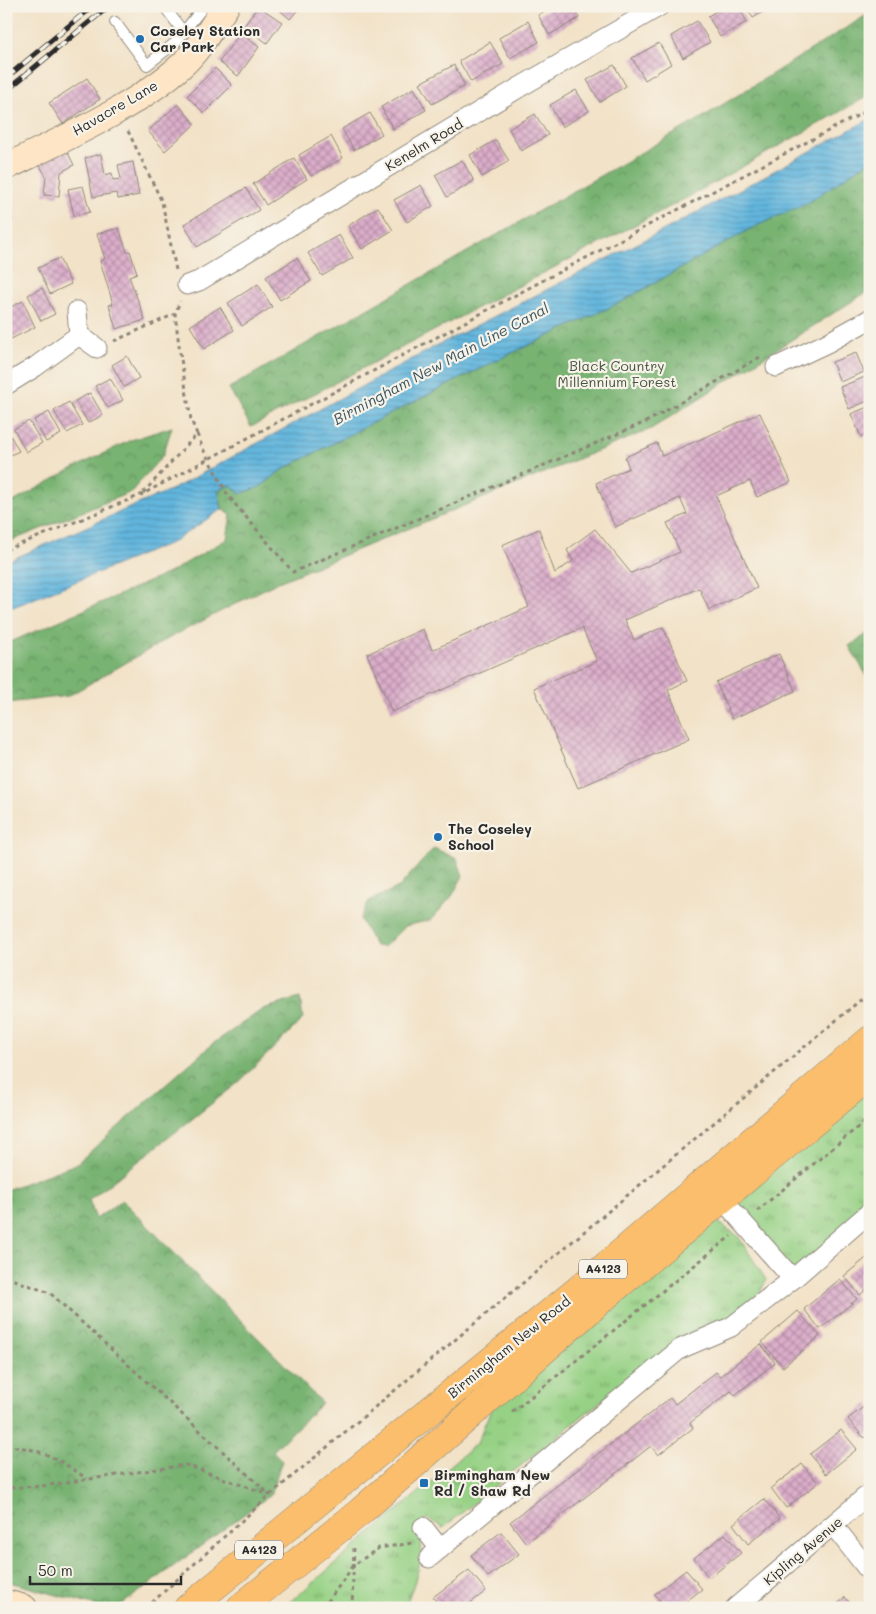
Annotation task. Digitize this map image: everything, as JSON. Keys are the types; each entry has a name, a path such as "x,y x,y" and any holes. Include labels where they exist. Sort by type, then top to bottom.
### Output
{"highway":[{"name":"Birmingham New Road","path":"188,1608 578,1290 870,1040"},
{"name":"Birmingham New Road","path":"245,1606 360,1512 603,1298 870,1075"}],"street":[{"name":"Havacre Lane","path":"6,166 117,110 166,78 183,64 226,6"},
{"name":"Kenelm Road","path":"181,285 199,281 520,87 660,6"},
{"path":"77,311 79,335 97,348"},
{"path":"769,361 827,343 870,319"},
{"path":"6,385 36,367 79,335"},
{"path":"722,1199 793,1278"},
{"path":"431,1543 680,1349 731,1327 793,1278 870,1212"},
{"name":"Kipling Avenue","path":"735,1608 870,1492"},
{"path":"833,1525 870,1572"},
{"path":"6,1603 24,1608"}],"lane":[{"path":"164,6 184,33"},
{"path":"114,22 148,66 176,43 204,6"}],"path":[{"path":"6,550 141,495 531,286 870,109"},
{"path":"117,110 162,202 181,285 179,303 175,314 190,420 226,492 293,572 648,421 769,361"},
{"path":"97,348 175,314"},
{"path":"141,495 197,434"},
{"path":"146,1608 270,1495 870,992"},
{"path":"508,1416 734,1233 742,1222 870,1117"},
{"path":"6,1277 50,1293 270,1495"},
{"path":"6,1446 28,1447 50,1455 87,1479"},
{"path":"6,1488 42,1486 186,1465 270,1495"},
{"path":"352,1608 354,1540"},
{"path":"323,1608 354,1565 380,1548 431,1543"}],"green space":[{"path":"870,13 870,95 692,195 251,427 229,388 698,120"},
{"name":"Black Country Millennium Forest","path":"870,160 870,290 651,429 276,583 171,637 68,696 6,703 6,644 169,573 227,539 231,515 222,509 218,491 231,485 260,487 282,470 376,421 497,360 619,303 752,228 809,202"},
{"path":"172,427 163,455 131,492 6,543 6,506 70,470 131,440"},
{"path":"870,632 870,681 849,646"},
{"path":"434,848 457,859 463,876 452,896 431,920 405,926 384,947 375,946 360,919 369,901 399,887"},
{"path":"300,998 303,1019 239,1082 89,1200 96,1219 122,1200 322,1403 273,1451 282,1461 270,1495 117,1608 104,1608 6,1581 6,1190 76,1164 211,1045 263,1009"},
{"path":"870,1081 870,1212 793,1279 727,1205"},
{"path":"715,1220 738,1236 766,1280 758,1297 727,1324 662,1352 443,1528 428,1518 418,1526 421,1555 417,1575 406,1604 413,1608 283,1608 477,1443 491,1409"}],"water":[{"name":"Birmingham New Main Line Canal","path":"870,119 870,160 809,202 752,228 619,303 497,360 376,421 282,470 260,487 240,494 231,485 218,490 222,509 173,542 6,610 6,562 177,487 436,346 672,226"}],"building":[{"path":"258,6 282,22 267,43 244,26"},
{"path":"275,6 301,6 290,19"},
{"path":"554,6 573,6 579,18 549,35 538,15"},
{"path":"725,6 738,6 747,22 720,37 708,16"},
{"path":"746,6 773,6 753,18"},
{"path":"528,21 539,42 510,58 499,38"},
{"path":"697,21 710,42 683,58 671,36"},
{"path":"240,33 259,47 238,76 219,62"},
{"path":"490,42 503,64 471,82 459,61"},
{"path":"659,43 671,64 645,80 632,58"},
{"path":"454,65 465,86 432,104 420,83"},
{"path":"614,65 626,86 600,102 587,80"},
{"path":"215,68 232,85 204,113 187,96"},
{"path":"87,78 100,99 63,124 49,103"},
{"path":"414,88 426,110 393,129 381,107"},
{"path":"576,90 589,111 562,127 550,105"},
{"path":"178,104 195,124 165,151 148,131"},
{"path":"370,113 382,134 354,150 342,129"},
{"path":"535,114 548,135 521,151 509,129"},
{"path":"331,136 343,158 311,176 299,155"},
{"path":"496,140 509,161 482,177 470,155"},
{"path":"66,149 74,165 61,172 59,196 44,195 46,176 39,164"},
{"path":"101,154 105,175 112,173 113,180 121,179 118,165 133,162 139,195 118,199 116,193 93,197 85,158"},
{"path":"294,158 307,179 266,205 253,184"},
{"path":"462,160 474,181 447,197 435,175"},
{"path":"421,185 433,206 407,222 394,200"},
{"path":"83,186 90,212 74,216 68,189"},
{"path":"246,188 259,210 197,247 184,224"},
{"path":"6,205 13,220 6,223"},
{"path":"378,207 393,230 362,249 348,226"},
{"path":"119,228 127,252 130,251 137,273 129,276 145,320 116,329 109,305 113,304 100,261 105,259 97,234"},
{"path":"339,235 353,258 322,276 308,253"},
{"path":"59,258 71,284 50,294 38,268"},
{"path":"297,258 311,281 280,300 266,277"},
{"path":"258,284 272,307 242,326 228,303"},
{"path":"42,288 55,314 41,321 28,295"},
{"path":"23,301 35,327 7,341 9,344 6,346 6,309"},
{"path":"220,307 234,330 204,349 190,326"},
{"path":"856,353 864,372 840,382 832,362"},
{"path":"127,356 139,378 124,387 112,365"},
{"path":"870,375 870,386 868,387 870,400 849,409 840,387"},
{"path":"110,378 123,400 108,408 95,386"},
{"path":"90,393 103,415 88,423 75,401"},
{"path":"69,402 82,425 67,433 54,411"},
{"path":"870,406 870,434 861,437 851,414"},
{"path":"49,412 61,434 46,442 34,420"},
{"path":"760,413 791,482 757,497 750,481 716,496 757,588 709,610 699,588 625,620 634,640 663,627 687,681 668,690 689,739 578,788 534,688 597,661 582,628 392,712 367,654 423,629 432,650 529,607 502,545 539,529 555,573 573,561 567,550 595,529 631,573 680,552 667,523 687,514 680,498 615,527 596,483 629,468 625,457 657,443 662,456"},
{"path":"29,421 42,443 26,452 14,429"},
{"path":"6,428 19,451 6,457"},
{"path":"779,654 795,691 732,719 716,682"},
{"path":"870,1255 870,1286 860,1295 844,1276"},
{"path":"840,1279 857,1299 820,1329 804,1309"},
{"path":"798,1311 820,1336 783,1367 762,1342"},
{"path":"761,1344 775,1363 735,1395 731,1391 690,1423 693,1428 658,1455 651,1446 526,1543 510,1522 670,1398 675,1404 716,1372 720,1376"},
{"path":"870,1402 870,1434 864,1438 848,1419"},
{"path":"841,1430 857,1449 826,1474 810,1454"},
{"path":"802,1464 818,1483 786,1508 771,1488"},
{"path":"764,1499 780,1519 748,1544 733,1524"},
{"path":"501,1532 519,1554 488,1577 471,1555"},
{"path":"725,1534 741,1553 709,1578 694,1558"},
{"path":"469,1570 486,1591 464,1608 441,1608 433,1597"},
{"path":"686,1570 702,1589 678,1608 665,1608 655,1594"},
{"path":"845,1597 854,1608 833,1608"}],"railway":[{"path":"6,78 93,6"},
{"path":"6,91 109,6"}],"place":[{"name":"Coseley Station Car Park","path":"140,39"},
{"name":"The Coseley School","path":"438,837"},
{"name":"Birmingham New Rd / Shaw Rd","path":"424,1483"}]}
